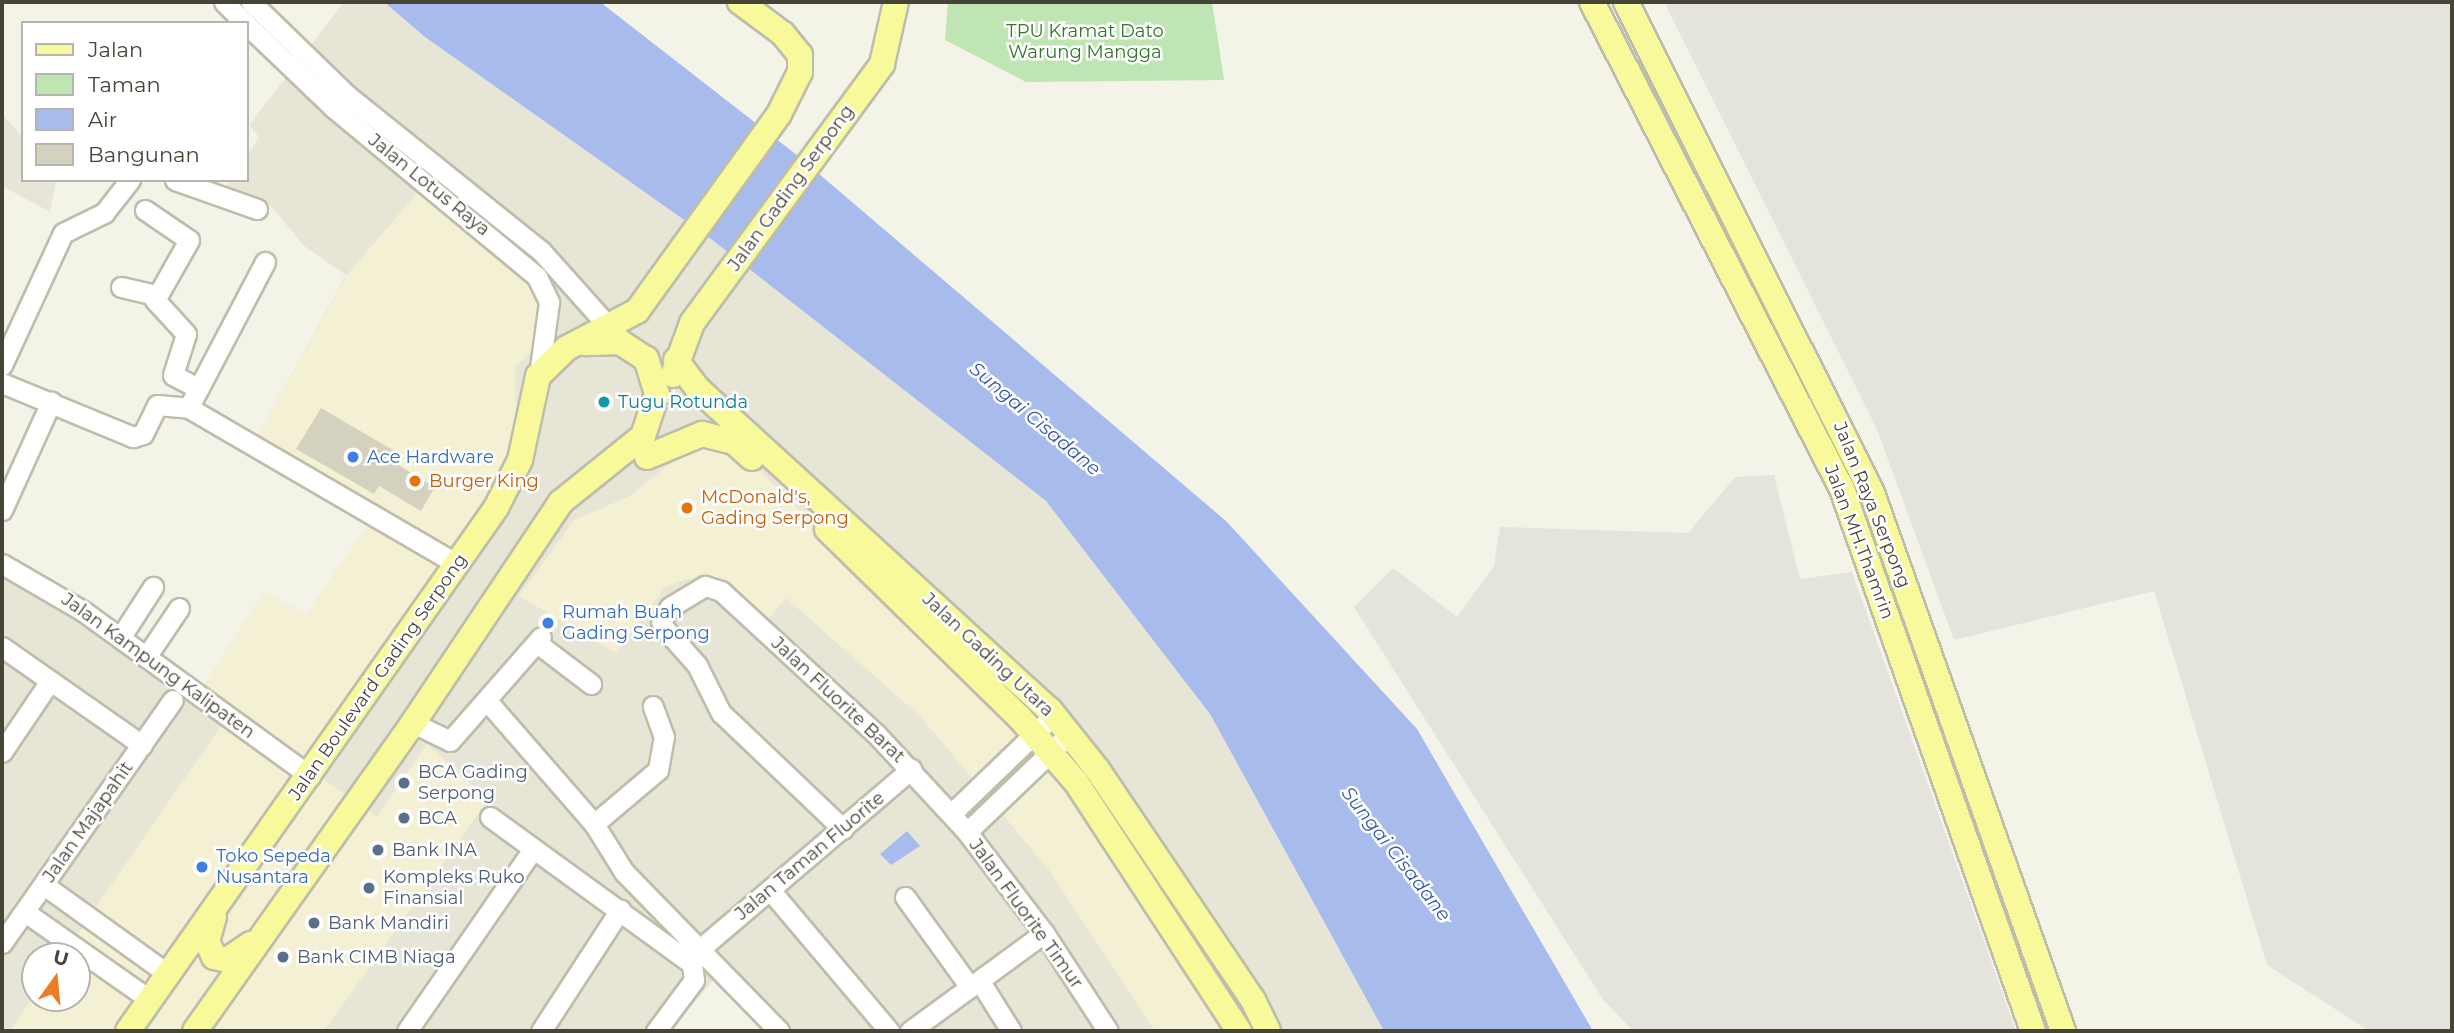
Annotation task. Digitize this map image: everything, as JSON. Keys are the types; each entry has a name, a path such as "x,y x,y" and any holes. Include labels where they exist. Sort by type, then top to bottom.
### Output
{"main road":[{"path":"539,375 572,345 637,311 779,114 801,64 794,44 740,2"},
{"path":"761,2 783,34"},
{"name":"Jalan Gading Serpong","path":"675,365 692,323 882,64 896,2"},
{"name":"Jalan MH.Thamrin","path":"1592,2 1842,489 2033,1031"},
{"name":"Jalan Raya Serpong","path":"1626,2 1673,102 1872,493 2063,1031"},
{"path":"1648,113 1673,102"},
{"path":"195,1031 413,723 561,502 643,436 657,385 646,359 632,347 606,340 572,345"},
{"path":"593,477 621,474 647,457 669,418 675,365"},
{"name":"Jalan Gading Utara","path":"675,365 1061,725 1245,989 1268,1031"},
{"name":"Jalan Boulevard Gading Serpong","path":"128,1031 310,776 514,478 539,375"},
{"name":"Jalan Gading Utara","path":"647,457 702,434 734,442 1043,743 1240,1031"},
{"path":"218,903 207,941 214,957 227,960 263,935"}],"street":[{"name":"Jalan Lotus Raya","path":"224,2 243,21"},
{"name":"Jalan Lotus Raya","path":"251,2 347,95 556,268 609,327"},
{"name":"Jalan Lotus Raya","path":"248,26 335,109 537,277"},
{"path":"2,365 63,233 104,213 128,182"},
{"path":"181,182 257,209"},
{"path":"145,210 188,240 155,295"},
{"path":"189,408 197,388 265,262"},
{"path":"539,375 549,302 537,277 556,268"},
{"path":"121,287 155,295 186,334 173,375 197,388"},
{"path":"2,383 137,437 158,405 189,408 457,564"},
{"path":"4,498 51,402"},
{"name":"Jalan Kampung Kalipaten","path":"2,564 55,592 310,776"},
{"name":"Jalan Fluorite Barat","path":"843,830 730,724 697,664 664,628 661,621 670,607 705,586 721,591 911,769 967,832"},
{"path":"120,638 153,587"},
{"path":"146,657 178,608"},
{"path":"413,723 447,742 488,702 539,640 591,684"},
{"path":"2,647 142,744"},
{"path":"2,752 50,681"},
{"name":"Jalan Majapahit","path":"2,943 173,700"},
{"path":"488,702 594,824 624,872 779,1031"},
{"path":"594,824 658,770 664,737 653,706"},
{"path":"967,832 1061,725"},
{"path":"951,814 1043,743"},
{"name":"Jalan Taman Fluorite","path":"708,942 843,830 911,769"},
{"path":"490,817 620,910 695,969 694,980 656,1031"},
{"name":"Jalan Fluorite Timur","path":"967,832 1044,933 1108,1031"},
{"path":"407,1031 533,849"},
{"path":"44,885 167,974"},
{"path":"769,890 889,1031"},
{"path":"905,897 1011,1031"},
{"path":"541,1031 620,910"},
{"path":"25,912 149,1000"},
{"path":"910,1031 1044,933"}],"shaded area":[{"path":"344,2 384,2 425,37 711,239 1046,501 1210,714 1384,1031 939,1031 930,1021 917,1031 771,1031 716,977 670,1031 2,1031 2,570 201,690 264,592 306,615 372,519 250,450 346,275 304,246 266,200 224,189 229,182 248,182 248,154 259,137 249,125"},
{"path":"1664,2 2452,2 2452,1031 2369,1031 2267,965 2154,591 1954,640 1876,427"},
{"path":"2,114 21,135 21,182 56,182 50,212 2,186"},
{"path":"418,192 531,279 541,310 534,349 515,367 516,415 505,475 302,764 377,817 427,744 488,800 324,1031 10,1031 23,1012 91,1012 91,942 72,942 230,713 201,690 264,592 306,615 372,519 250,450 347,275"},
{"path":"705,437 730,441 1109,821 1243,1031 1155,1031 1049,870 920,716 786,598 766,622 707,573 665,587 616,653 519,596 574,520 628,497"},
{"path":"1774,475 1800,579 1852,572 2016,1031 1633,1031 1602,998 1354,607 1393,568 1457,617 1494,566 1500,527 1688,533 1735,477"}],"green space":[{"name":"TPU Kramat Dato Warung Mangga","path":"948,2 1212,2 1224,80 1026,82 945,40"}],"water":[{"name":"Sungai Cisadane","path":"384,2 600,2 798,156 1226,521 1417,729 1593,1031 1384,1031 1210,714 1046,501 711,239 425,37"},
{"path":"907,831 920,846 891,865 880,854"}],"building":[{"name":"Ace Hardware","path":"321,408 398,453 393,462 435,487 421,511 379,486 374,494 296,449"}],"place":[{"name":"Tugu Rotunda","path":"604,402"},
{"name":"Ace Hardware","path":"353,457"},
{"name":"Burger King","path":"415,481"},
{"name":"McDonald's, Gading Serpong","path":"687,508"},
{"name":"Rumah Buah Gading Serpong","path":"548,623"},
{"name":"BCA Gading Serpong","path":"404,783"},
{"name":"BCA","path":"404,818"},
{"name":"Bank INA","path":"378,850"},
{"name":"Toko Sepeda Nusantara","path":"202,867"},
{"name":"Kompleks Ruko Finansial","path":"369,888"},
{"name":"Bank Mandiri","path":"314,923"},
{"name":"Bank CIMB Niaga","path":"283,957"}]}
